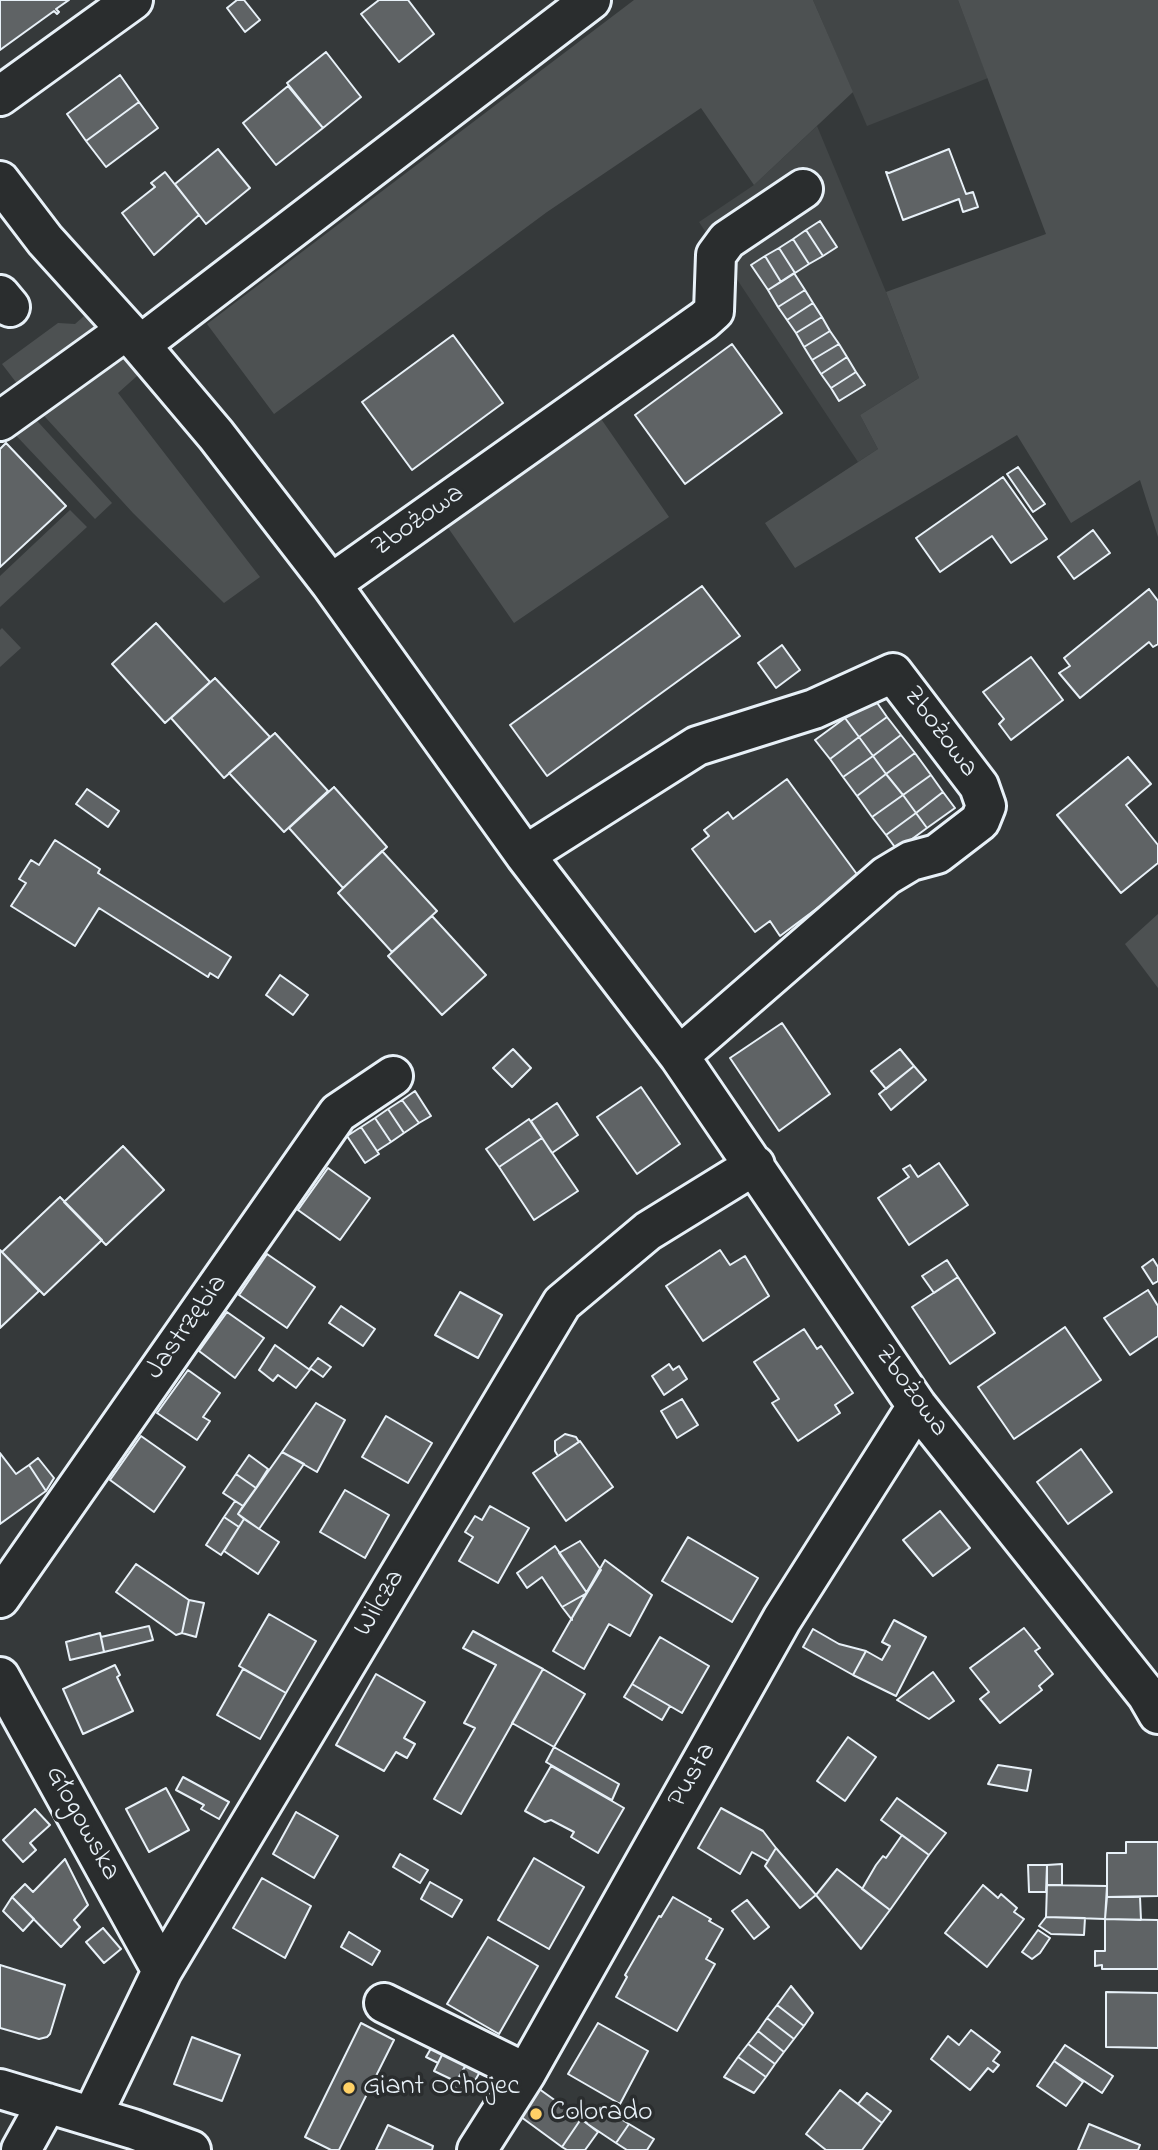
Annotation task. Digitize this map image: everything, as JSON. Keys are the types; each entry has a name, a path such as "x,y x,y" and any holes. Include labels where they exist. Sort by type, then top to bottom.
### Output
{"street":[{"path":"0,96 133,0"},
{"path":"0,421 127,342 591,0"},
{"name":"Zbożowa","path":"0,181 127,342 216,435 331,584 525,855 679,1056 918,1406 1147,1695 1158,1714"},
{"name":"Zbożowa","path":"331,584 704,320 714,311 716,255 727,240 803,189"},
{"name":"Zbożowa","path":"525,855 697,746 814,709 893,673 979,786 986,806 980,821 937,855 911,861 886,876 679,1056"},
{"name":"Jastrzębia","path":"0,1598 338,1113 393,1076"},
{"name":"Wilcza","path":"92,2116 162,1971 562,1303 648,1231 755,1165"},
{"name":"Pusta","path":"477,2150 526,2073 782,1619 918,1406"},
{"name":"Głogowska","path":"0,1676 162,1971"},
{"path":"384,2003 526,2073"},
{"path":"0,2089 92,2116 191,2150"},
{"path":"21,2150 47,2103"}],"shaded area":[{"path":"634,0 813,0 853,92 754,185 701,108 547,212 274,414 207,324"},
{"path":"813,0 958,0 988,78 867,126"},
{"path":"958,0 1158,0 1158,537 1140,480 1071,523 1017,435 795,568 765,523 878,449 860,415 919,378 886,292 1046,234"},
{"path":"817,126 919,378 860,415 878,449 858,462 699,222 754,185"},
{"path":"92,309 104,323 22,390 2,364 58,323 75,324"},
{"path":"120,344 147,367 118,393 260,577 224,603 133,513 36,407"},
{"path":"29,412 112,503 95,519 8,427"},
{"path":"597,413 669,517 514,623 442,519"},
{"path":"70,510 87,527 0,607 0,576"},
{"path":"2,628 21,648 0,667 0,630"},
{"path":"1158,914 1158,988 1125,944"}],"building":[{"path":"0,0 69,0 56,9 59,12 57,14 54,11 0,50"},
{"path":"237,0 244,0 260,20 245,32 227,8"},
{"path":"379,0 408,0 434,34 399,62 361,14"},
{"path":"326,52 361,97 323,128 287,83"},
{"path":"120,75 139,102 86,141 67,114"},
{"path":"288,86 323,128 276,165 243,123"},
{"path":"139,102 158,128 106,167 86,141"},
{"path":"218,149 250,188 206,224 175,184"},
{"path":"949,149 966,194 973,192 978,207 963,212 959,199 903,220 886,172"},
{"path":"165,172 199,215 154,255 122,213 155,187 151,183"},
{"path":"820,221 837,247 823,256 806,230"},
{"path":"806,230 823,256 809,264 793,239"},
{"path":"793,239 809,264 795,273 779,248"},
{"path":"779,248 795,273 781,282 765,256"},
{"path":"765,256 781,282 768,290 751,265"},
{"path":"794,273 805,290 778,307 768,290"},
{"path":"805,290 813,303 787,320 778,307"},
{"path":"813,303 822,317 796,333 787,320"},
{"path":"822,317 830,331 804,347 796,333"},
{"path":"830,331 839,344 812,360 804,347"},
{"path":"453,335 503,403 412,470 362,402"},
{"path":"732,344 782,413 685,484 635,415"},
{"path":"839,344 847,357 821,374 812,360"},
{"path":"847,357 856,372 831,388 821,374"},
{"path":"856,372 865,385 839,401 831,388"},
{"path":"6,443 66,506 0,567 0,449"},
{"path":"1018,467 1045,504 1033,512 1007,474"},
{"path":"1003,477 1047,539 1011,563 992,536 940,572 916,538"},
{"path":"1093,530 1110,553 1074,579 1058,557"},
{"path":"702,586 740,636 547,776 510,725"},
{"path":"1149,589 1158,601 1158,644 1153,647 1149,642 1080,698 1059,673 1070,666 1064,658"},
{"path":"156,623 210,682 165,723 112,664"},
{"path":"782,645 800,670 776,688 758,663"},
{"path":"1031,657 1063,700 1011,740 999,724 1004,719 983,692"},
{"path":"215,678 270,737 224,778 171,718"},
{"path":"873,697 887,717 859,737 845,718"},
{"path":"887,717 901,735 873,756 859,737"},
{"path":"845,718 859,737 830,759 815,740"},
{"path":"275,733 328,791 284,832 229,773"},
{"path":"901,735 915,753 886,774 873,756"},
{"path":"859,737 873,756 843,777 830,759"},
{"path":"915,753 931,775 903,795 886,774"},
{"path":"873,756 886,774 857,796 843,777"},
{"path":"1128,757 1151,784 1126,805 1158,845 1158,863 1121,893 1057,815"},
{"path":"886,774 903,795 872,817 857,796"},
{"path":"931,775 943,792 916,813 903,795"},
{"path":"787,779 859,877 780,936 770,921 755,932 692,849 709,836 704,830 728,812 733,819"},
{"path":"334,787 387,847 343,888 289,828"},
{"path":"87,789 119,811 108,827 76,804"},
{"path":"943,792 955,808 927,828 916,813"},
{"path":"903,795 916,813 886,835 872,817"},
{"path":"916,813 927,828 897,850 886,835"},
{"path":"55,840 100,869 98,873 231,957 218,978 210,973 208,977 99,908 75,946 11,906 26,883 19,879 31,860 39,865"},
{"path":"382,851 437,911 392,952 338,893"},
{"path":"432,916 486,975 442,1015 388,956"},
{"path":"280,975 308,995 293,1015 266,995"},
{"path":"782,1023 830,1094 779,1131 730,1058"},
{"path":"513,1049 531,1068 512,1087 493,1068"},
{"path":"900,1049 914,1066 886,1089 871,1071"},
{"path":"914,1066 926,1080 891,1110 879,1094"},
{"path":"641,1087 680,1144 637,1174 597,1117"},
{"path":"415,1091 431,1116 419,1123 402,1100"},
{"path":"402,1100 419,1123 404,1133 388,1109"},
{"path":"557,1103 578,1135 552,1153 531,1121"},
{"path":"388,1109 404,1133 391,1142 375,1118"},
{"path":"375,1118 391,1142 377,1151 361,1127"},
{"path":"529,1119 542,1138 499,1167 486,1149"},
{"path":"361,1127 379,1154 365,1163 347,1136"},
{"path":"542,1138 578,1191 534,1220 499,1167"},
{"path":"123,1146 164,1190 106,1245 64,1202"},
{"path":"939,1163 968,1205 909,1245 878,1198 909,1177 903,1169 910,1165 918,1177"},
{"path":"328,1168 370,1198 340,1240 298,1210"},
{"path":"60,1197 102,1240 44,1295 2,1252"},
{"path":"0,1250 39,1291 0,1328"},
{"path":"720,1250 730,1265 745,1256 769,1296 703,1341 666,1286"},
{"path":"267,1254 315,1287 287,1328 239,1295"},
{"path":"1153,1259 1158,1267 1158,1281 1153,1284 1142,1267"},
{"path":"947,1260 958,1277 934,1293 922,1276"},
{"path":"958,1277 995,1333 950,1364 912,1307"},
{"path":"1148,1290 1158,1306 1158,1336 1130,1355 1104,1318"},
{"path":"460,1292 502,1315 478,1358 435,1335"},
{"path":"341,1306 375,1329 363,1346 329,1323"},
{"path":"227,1312 264,1338 235,1378 199,1351"},
{"path":"1065,1327 1101,1380 1014,1439 978,1387"},
{"path":"804,1329 817,1349 821,1346 853,1393 835,1405 840,1413 798,1441 772,1403 779,1399 754,1362"},
{"path":"275,1345 310,1370 296,1388 278,1375 273,1381 259,1370"},
{"path":"318,1358 331,1367 323,1377 310,1368"},
{"path":"669,1364 673,1370 679,1366 687,1379 664,1395 652,1376"},
{"path":"188,1370 220,1393 203,1417 210,1421 197,1440 157,1413"},
{"path":"682,1399 698,1425 677,1438 661,1411"},
{"path":"316,1403 345,1420 317,1472 282,1452"},
{"path":"386,1416 432,1443 408,1483 362,1457"},
{"path":"565,1434 576,1437 579,1442 558,1456 555,1441"},
{"path":"141,1436 185,1467 154,1512 110,1480"},
{"path":"580,1441 613,1487 566,1521 533,1473"},
{"path":"1081,1449 1112,1492 1068,1524 1037,1482"},
{"path":"282,1452 304,1464 259,1529 238,1514"},
{"path":"0,1453 16,1474 29,1465 46,1491 0,1524"},
{"path":"249,1455 268,1469 256,1488 236,1474"},
{"path":"38,1458 54,1478 46,1491 29,1465"},
{"path":"236,1474 256,1488 243,1506 223,1493"},
{"path":"345,1490 389,1515 365,1558 320,1532"},
{"path":"235,1501 243,1506 238,1514 244,1519 239,1527 224,1517"},
{"path":"490,1506 529,1528 498,1583 459,1561 473,1537 465,1532 475,1516 482,1520"},
{"path":"940,1511 970,1548 933,1576 903,1540"},
{"path":"224,1517 239,1527 221,1555 206,1545"},
{"path":"244,1519 279,1542 258,1574 224,1551"},
{"path":"688,1537 758,1578 732,1622 662,1581"},
{"path":"580,1541 601,1570 587,1593 559,1553"},
{"path":"555,1546 587,1593 562,1607 542,1577 527,1588 517,1573"},
{"path":"605,1560 652,1595 630,1636 609,1624 584,1669 553,1651"},
{"path":"136,1564 189,1600 182,1633 176,1635 116,1592"},
{"path":"587,1593 572,1618 572,1620 562,1607"},
{"path":"189,1600 204,1603 196,1637 182,1633"},
{"path":"269,1614 316,1641 286,1693 239,1666"},
{"path":"894,1620 926,1637 896,1696 853,1675 866,1651 882,1660 890,1646 882,1642"},
{"path":"149,1626 153,1640 104,1652 101,1637"},
{"path":"1024,1628 1040,1648 1035,1651 1053,1674 1039,1686 1042,1690 1000,1723 980,1699 989,1692 970,1668"},
{"path":"813,1629 839,1644 866,1651 853,1675 803,1647"},
{"path":"473,1631 543,1669 461,1814 434,1799 475,1728 464,1723 496,1665 463,1648"},
{"path":"100,1633 104,1652 70,1660 66,1642"},
{"path":"660,1637 709,1666 682,1713 632,1684"},
{"path":"115,1665 120,1675 117,1677 133,1711 83,1734 63,1689"},
{"path":"243,1669 286,1693 260,1739 217,1715"},
{"path":"543,1669 585,1694 554,1747 512,1723"},
{"path":"933,1672 954,1701 929,1719 897,1700"},
{"path":"376,1674 425,1702 404,1738 415,1744 407,1758 396,1752 384,1771 336,1745"},
{"path":"632,1684 670,1706 662,1720 624,1697"},
{"path":"848,1737 876,1757 845,1801 817,1781"},
{"path":"554,1747 619,1784 612,1800 546,1762"},
{"path":"998,1765 1031,1770 1027,1791 988,1784"},
{"path":"551,1766 624,1808 598,1853 571,1837 574,1832 551,1820 545,1822 525,1811"},
{"path":"183,1777 229,1802 219,1819 201,1809 204,1805 176,1790"},
{"path":"166,1788 189,1830 149,1852 126,1809"},
{"path":"897,1798 946,1833 929,1855 881,1820"},
{"path":"721,1808 763,1831 776,1848 768,1861 752,1852 740,1874 698,1848"},
{"path":"35,1809 50,1825 30,1843 36,1850 23,1862 3,1840"},
{"path":"296,1812 338,1836 314,1878 273,1854"},
{"path":"902,1835 929,1855 890,1910 862,1889 876,1865 883,1856 886,1858"},
{"path":"1126,1842 1158,1842 1158,1896 1107,1897 1107,1853 1126,1853"},
{"path":"776,1848 816,1895 800,1908 765,1866"},
{"path":"400,1854 428,1870 420,1883 393,1867"},
{"path":"534,1858 584,1887 549,1949 498,1920"},
{"path":"65,1859 88,1905 74,1920 80,1927 61,1947 12,1897 25,1884 33,1892"},
{"path":"1062,1864 1062,1885 1047,1885 1047,1865"},
{"path":"1028,1865 1047,1865 1046,1892 1029,1892"},
{"path":"837,1869 890,1910 861,1949 816,1895"},
{"path":"262,1878 311,1906 285,1958 233,1928"},
{"path":"430,1882 462,1900 452,1917 421,1899"},
{"path":"983,1885 998,1898 1001,1894 1017,1908 1014,1912 1024,1919 987,1967 945,1933"},
{"path":"1047,1885 1107,1886 1105,1919 1046,1917"},
{"path":"12,1897 34,1919 23,1931 3,1911"},
{"path":"673,1897 723,1929 706,1959 715,1964 677,2031 616,1997 627,1977 625,1975"},
{"path":"1107,1897 1140,1897 1141,1920 1105,1919"},
{"path":"747,1900 769,1927 754,1939 732,1911"},
{"path":"1046,1917 1085,1918 1084,1935 1051,1934 1039,1926"},
{"path":"1105,1919 1158,1920 1158,1969 1102,1969 1102,1965 1095,1966 1095,1951 1105,1951"},
{"path":"103,1928 121,1949 104,1963 86,1942"},
{"path":"1038,1930 1050,1938 1040,1953 1032,1959 1022,1952"},
{"path":"349,1932 380,1951 372,1965 341,1947"},
{"path":"488,1937 538,1966 499,2034 447,2004"},
{"path":"0,1965 65,1985 47,2037 39,2039 0,2028"},
{"path":"791,1986 813,2013 804,2026 777,2005"},
{"path":"1106,1992 1158,1993 1158,2048 1106,2047"},
{"path":"777,2005 804,2026 794,2039 767,2018"},
{"path":"767,2018 794,2039 784,2052 758,2031"},
{"name":"Giant Ochojec","path":"361,2023 394,2040 339,2150 331,2150 305,2137"},
{"path":"598,2023 648,2051 620,2104 568,2074"},
{"path":"971,2030 1000,2052 993,2061 999,2065 993,2072 988,2068 970,2090 931,2059 948,2036 959,2045"},
{"path":"758,2031 784,2052 775,2064 748,2044"},
{"path":"192,2037 240,2055 222,2101 174,2084"},
{"path":"748,2044 775,2064 766,2077 738,2057"},
{"path":"433,2045 444,2051 438,2063 426,2057"},
{"path":"1065,2045 1113,2076 1102,2093 1054,2061"},
{"path":"444,2051 467,2063 457,2082 434,2071"},
{"path":"738,2057 766,2077 754,2093 724,2077"},
{"path":"1054,2061 1083,2082 1066,2106 1037,2086"},
{"path":"467,2063 481,2070 468,2093 453,2087"},
{"path":"535,2086 581,2119 562,2147 517,2114"},
{"path":"840,2090 882,2123 862,2150 826,2150 806,2134"},
{"path":"867,2093 891,2111 882,2123 858,2104"},
{"path":"599,2105 629,2124 616,2143 586,2123"},
{"path":"581,2119 598,2132 585,2150 567,2150 562,2147"},
{"path":"629,2124 654,2139 647,2150 627,2150 616,2143"},
{"path":"1089,2124 1140,2145 1138,2150 1078,2150"},
{"path":"388,2125 433,2146 432,2150 376,2150"}],"place":[{"name":"Giant Ochojec","path":"349,2088"},
{"name":"Colorado","path":"536,2114"}]}
